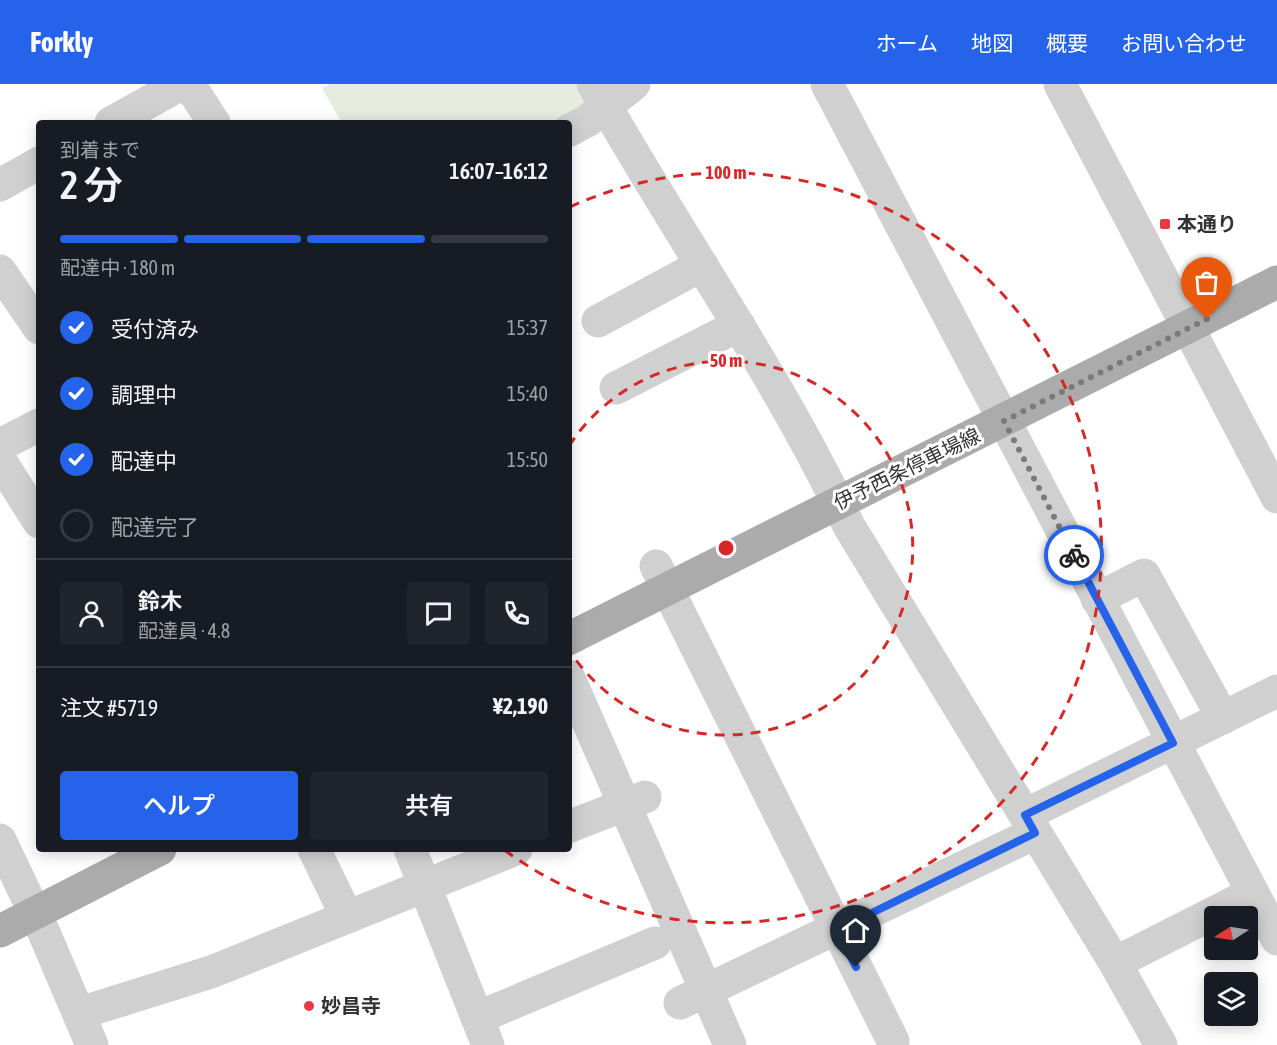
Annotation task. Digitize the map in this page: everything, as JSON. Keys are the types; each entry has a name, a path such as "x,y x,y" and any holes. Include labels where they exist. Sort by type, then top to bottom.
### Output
{"main road":[{"name":"伊予西条停車場線","path":"572,636 662,578 838,502 1004,421 1277,282"},
{"path":"0,931 154,852"}],"street":[{"path":"116,120 180,84"},
{"path":"189,84 212,120"},
{"path":"572,126 599,95 634,84"},
{"path":"827,84 1277,939"},
{"path":"1060,84 1277,496"},
{"path":"599,95 739,325 838,502 849,526 1115,963 1161,1045"},
{"path":"0,185 36,166"},
{"path":"598,321 702,266"},
{"path":"0,271 36,324"},
{"path":"616,388 739,325"},
{"path":"0,445 36,427"},
{"path":"0,459 36,517"},
{"path":"1097,599 1144,575 1223,718"},
{"path":"662,578 893,1041"},
{"path":"572,683 636,800 694,996 730,1045"},
{"path":"694,996 837,930 1173,743 1277,691"},
{"path":"572,825 636,800"},
{"path":"0,840 80,1013 92,1045"},
{"path":"315,852 347,917"},
{"path":"411,852 482,1032 655,943"},
{"path":"80,1013 211,972 509,852"},
{"path":"1115,963 1252,893"}],"shaded area":[{"path":"330,84 576,84 587,102 557,120 340,120 322,88"}],"way so far":[{"path":"1074,555 1004,421 1207,319"}],"place":[{"name":"本通り","path":"1165,224"},
{"name":"妙昌寺","path":"309,1006"}],"route":[{"path":"856,967 837,930 1035,833 1025,815 1173,743 1074,555"}]}
